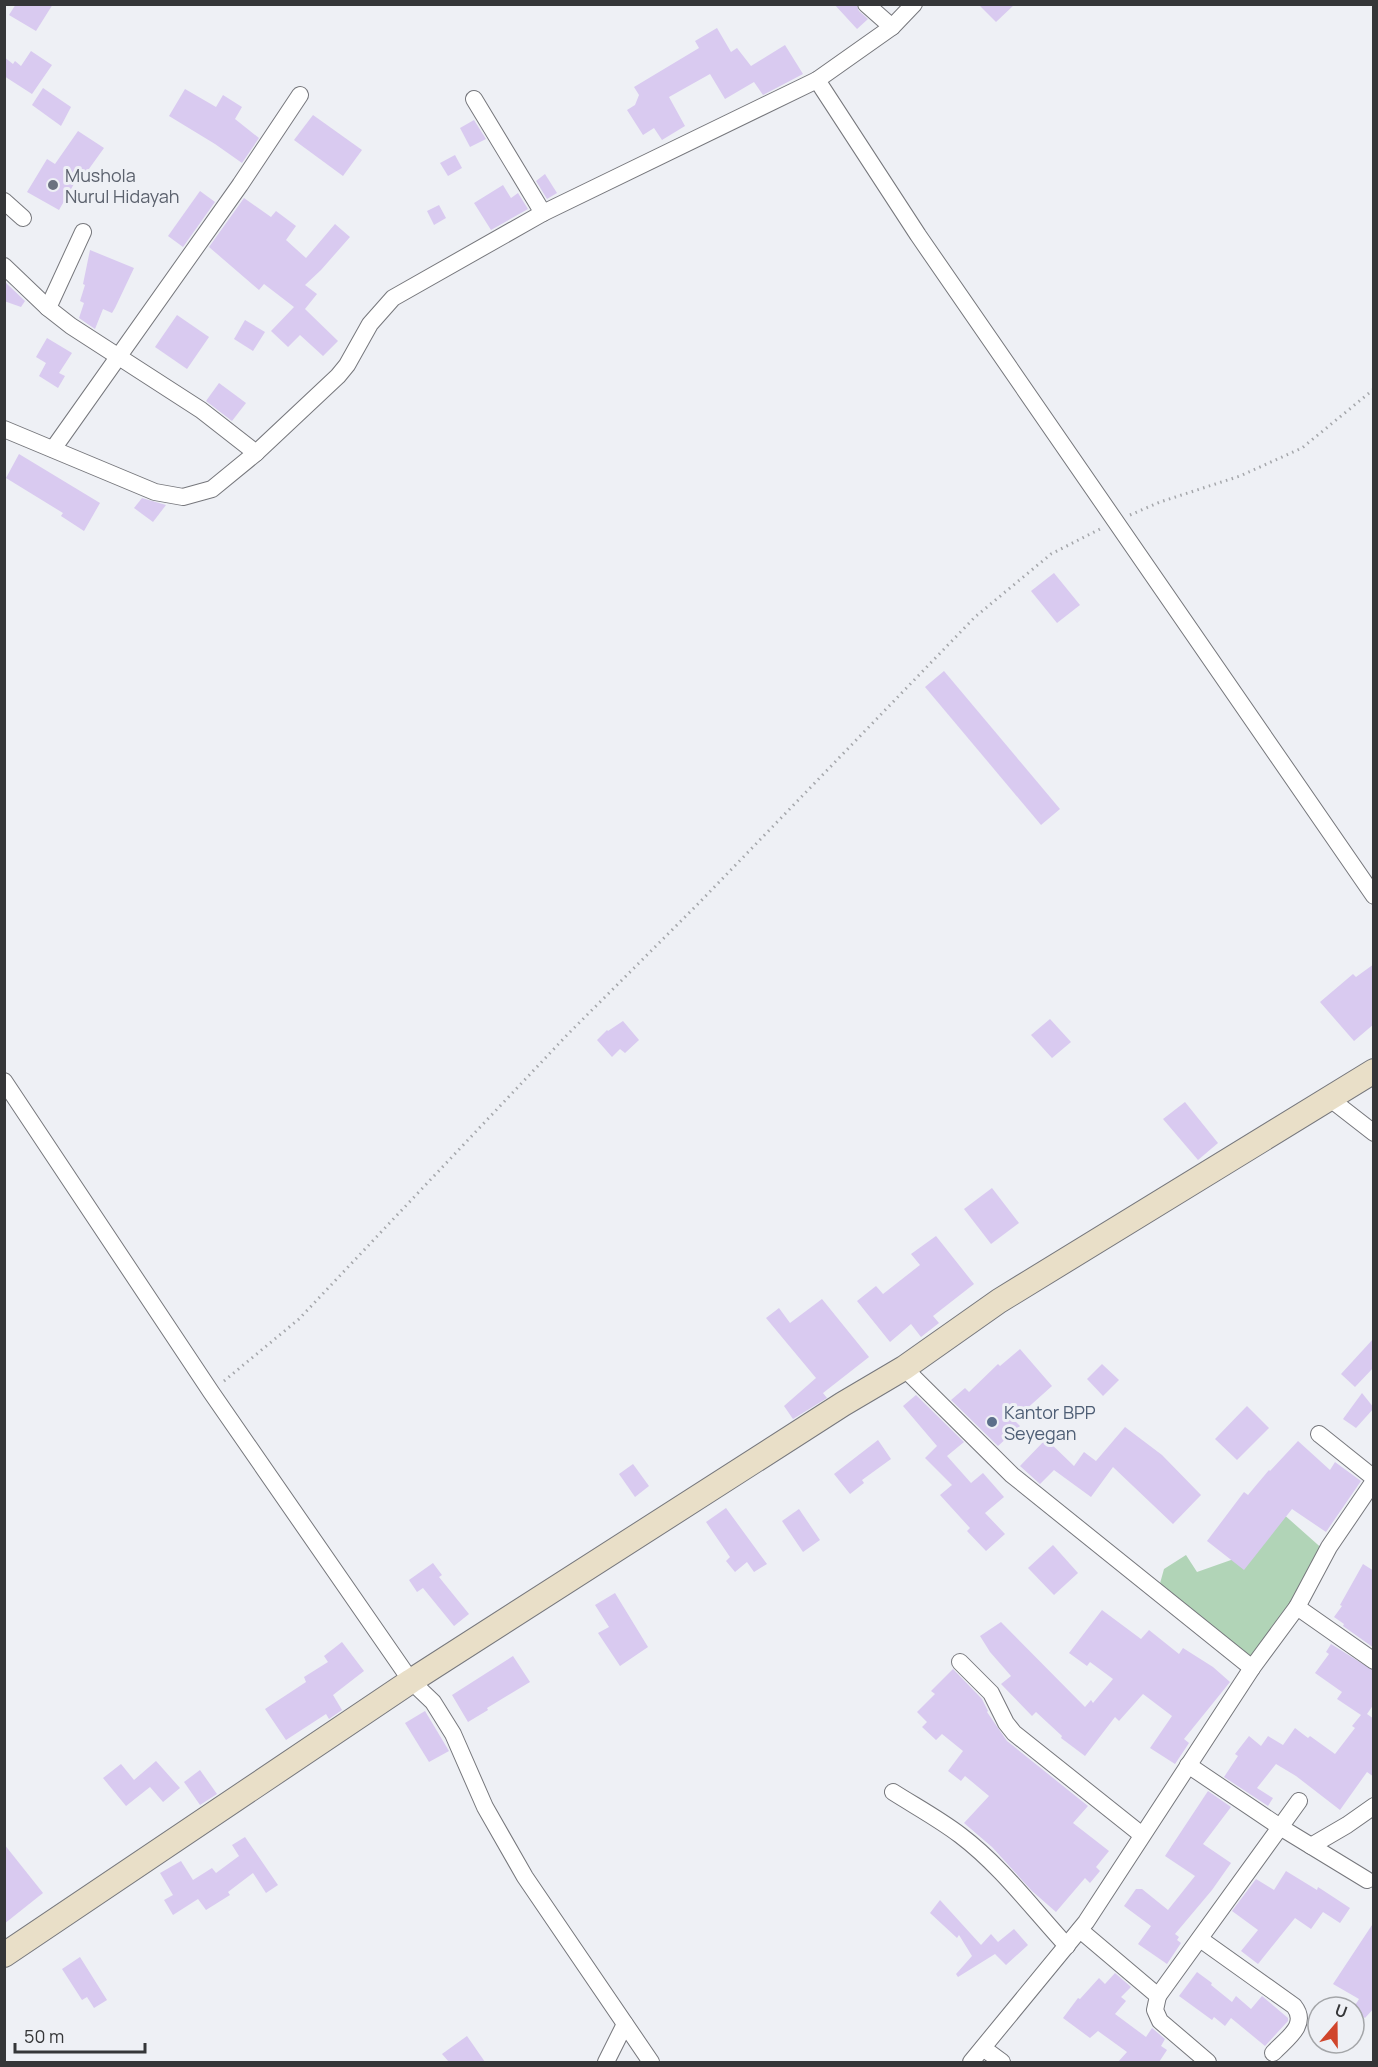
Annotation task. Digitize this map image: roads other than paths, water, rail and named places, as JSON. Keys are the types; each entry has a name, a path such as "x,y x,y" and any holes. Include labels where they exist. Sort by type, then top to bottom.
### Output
{"main road":[{"path":"4,1956 411,1681 843,1404 904,1368 999,1301 1374,1071"}],"street":[{"path":"866,4 892,27"},
{"path":"4,429 154,492 183,497 212,489 256,453 339,376 370,324 393,298 543,213 817,80 892,27 914,4"},
{"path":"817,80 918,235 1374,896"},
{"path":"53,449 240,185 300,95"},
{"path":"474,99 543,213"},
{"path":"4,201 23,218"},
{"path":"48,308 83,232"},
{"path":"4,266 48,308 71,326 201,410 256,453"},
{"path":"4,1081 211,1392 411,1681 433,1702 453,1734 485,1807 525,1877 651,2062"},
{"path":"1329,1098 1374,1133"},
{"path":"904,1368 1012,1475 1252,1668"},
{"path":"970,2062 1080,1930 1252,1668 1297,1607 1329,1546 1374,1479 1319,1434"},
{"path":"1297,1607 1374,1661"},
{"path":"960,1662 991,1693 1006,1723 1014,1733 1142,1834"},
{"path":"1188,1766 1280,1827 1367,1880"},
{"path":"893,1792 959,1835 980,1852 1067,1946"},
{"path":"1208,2062 1160,2021 1155,2010 1158,1996 1299,1801"},
{"path":"1311,1846 1374,1806"},
{"path":"1080,1930 1158,1996"},
{"path":"1200,1939 1298,2011 1301,2018 1298,2026 1273,2053"},
{"path":"606,2062 625,2024"},
{"path":"983,2048 1002,2062"}],"place":[{"name":"Mushola Nurul Hidayah","path":"53,185"},
{"name":"Kantor BPP Seyegan","path":"992,1422"}]}
